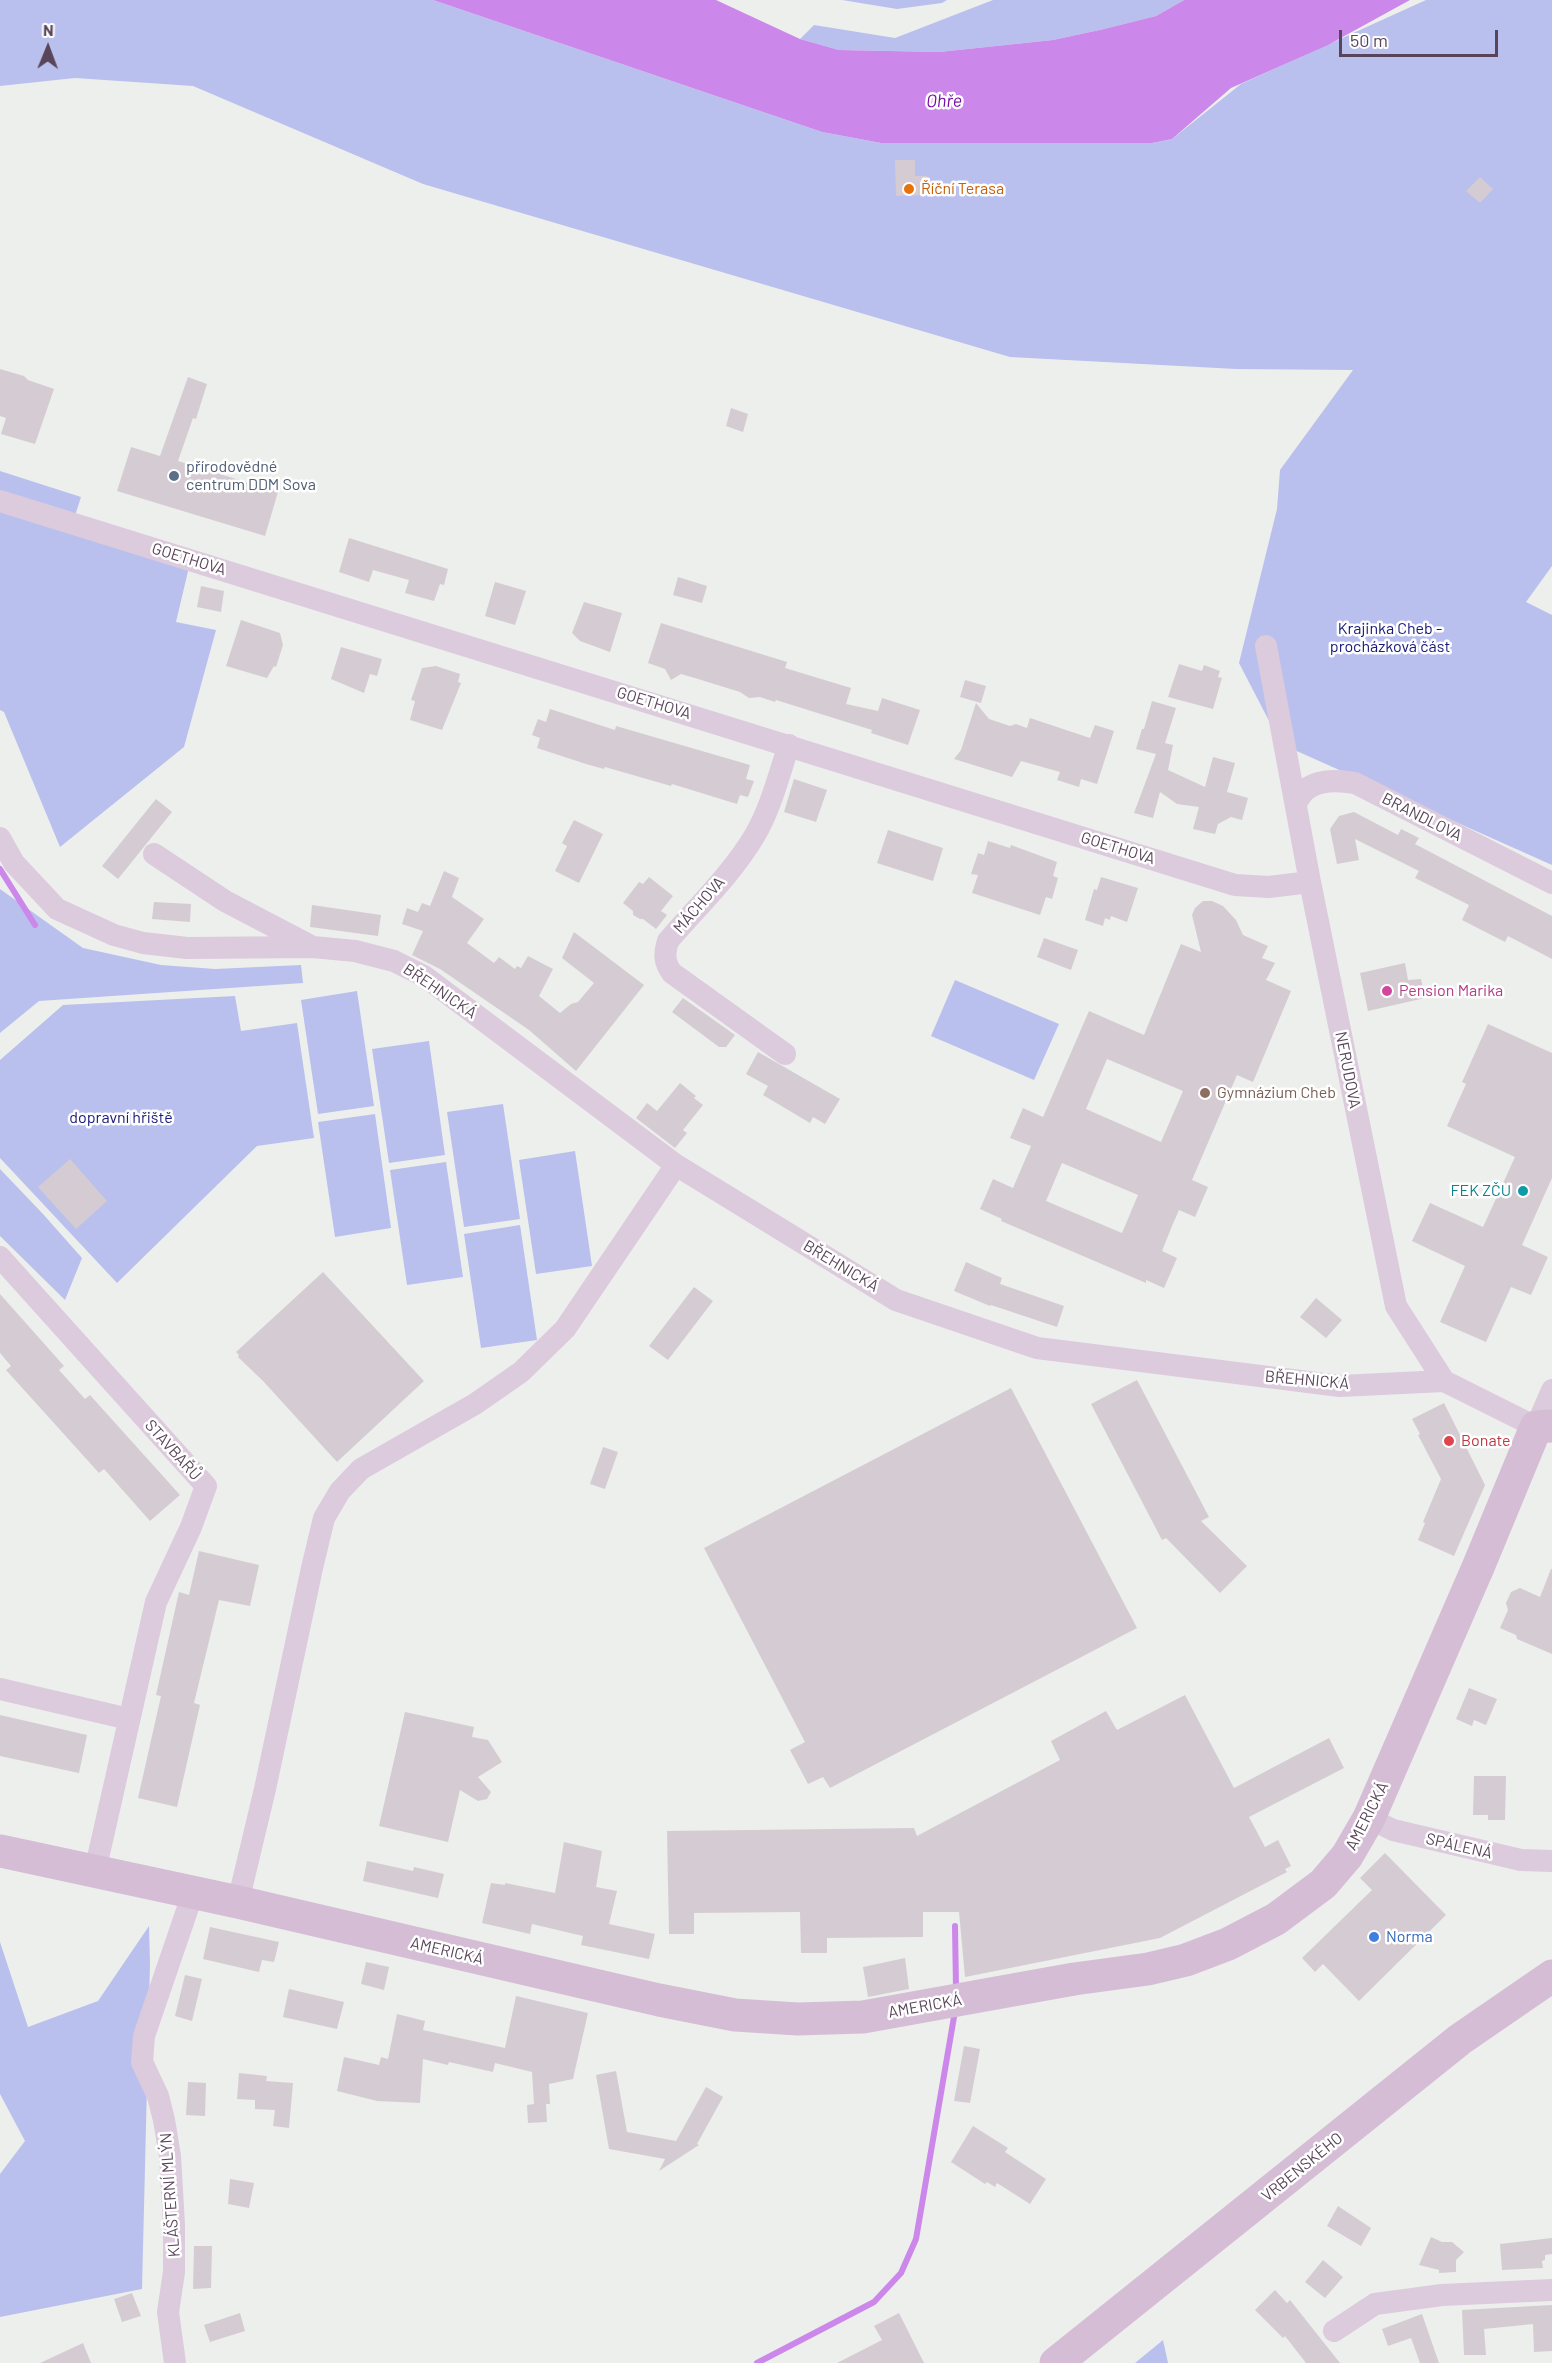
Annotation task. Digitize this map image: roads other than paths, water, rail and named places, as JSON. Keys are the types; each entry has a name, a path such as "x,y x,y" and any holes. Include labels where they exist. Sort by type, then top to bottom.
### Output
{"street":[{"name":"GOETHOVA","path":"0,501 1235,885 1269,887 1310,882"},
{"name":"NERUDOVA","path":"1266,646 1310,882 1396,1306 1444,1381"},
{"name":"MÁCHOVA","path":"785,1054 672,973 665,963 664,951 668,941 742,855 756,833 767,810 789,745"},
{"name":"BRANDLOVA","path":"1296,805 1299,795 1310,786 1338,780 1355,783 1552,883"},
{"name":"BŘEHNICKÁ","path":"0,838 14,862 57,909 114,935 143,943 187,948 313,947 355,951 384,958 424,976 676,1165 896,1300 1037,1348 1340,1386 1444,1381"},
{"name":"BŘEHNICKÁ","path":"153,854 225,901 313,947"},
{"path":"238,1902 268,1778 324,1518 340,1491 361,1468 475,1404 521,1372 565,1329 676,1165"},
{"name":"STAVBAŘŮ","path":"0,1257 206,1486 191,1527 156,1602 95,1871"},
{"path":"1444,1381 1544,1426 1552,1390"},
{"name":"AMERICKÁ","path":"0,1851 238,1902 659,2001 735,2015 798,2019 863,2017 1074,1979 1148,1969 1186,1960 1228,1944 1276,1919 1323,1884 1347,1856 1369,1818 1479,1565 1544,1426"},
{"path":"0,1689 129,1719"},
{"name":"SPÁLENÁ","path":"1369,1818 1393,1830 1521,1860 1552,1861"},
{"name":"KLÁŠTERNÍ MLÝN","path":"175,2363 168,2312 174,2272 170,2156 158,2096 142,2062 144,2036 193,1893"},
{"name":"VRBENSKÉHO","path":"1056,2363 1459,2040 1552,1976"},
{"path":"1334,2331 1375,2304 1442,2295 1552,2290"}],"water":[{"name":"Ohře","path":"433,0 716,0 800,39 839,50 939,52 1053,40 1156,16 1184,0 1410,0 1328,45 1231,88 1172,139 1152,143 881,143 822,132"}],"waterway":[{"path":"0,869 35,925"},
{"path":"955,1926 956,1989"},
{"path":"757,2363 874,2302 901,2273 916,2239 955,2011"}],"place":[{"name":"Říční Terasa","path":"909,189"},
{"name":"přírodovědné centrum DDM Sova","path":"174,476"},
{"name":"Pension Marika","path":"1387,991"},
{"name":"Gymnázium Cheb","path":"1205,1093"},
{"name":"FEK ZČU","path":"1523,1191"},
{"name":"Bonate","path":"1449,1441"},
{"name":"Norma","path":"1374,1937"}],"park label":[{"name":"Krajinka Cheb - procházková část","path":"1390,638"},
{"name":"dopravní hřiště","path":"121,1118"}]}
